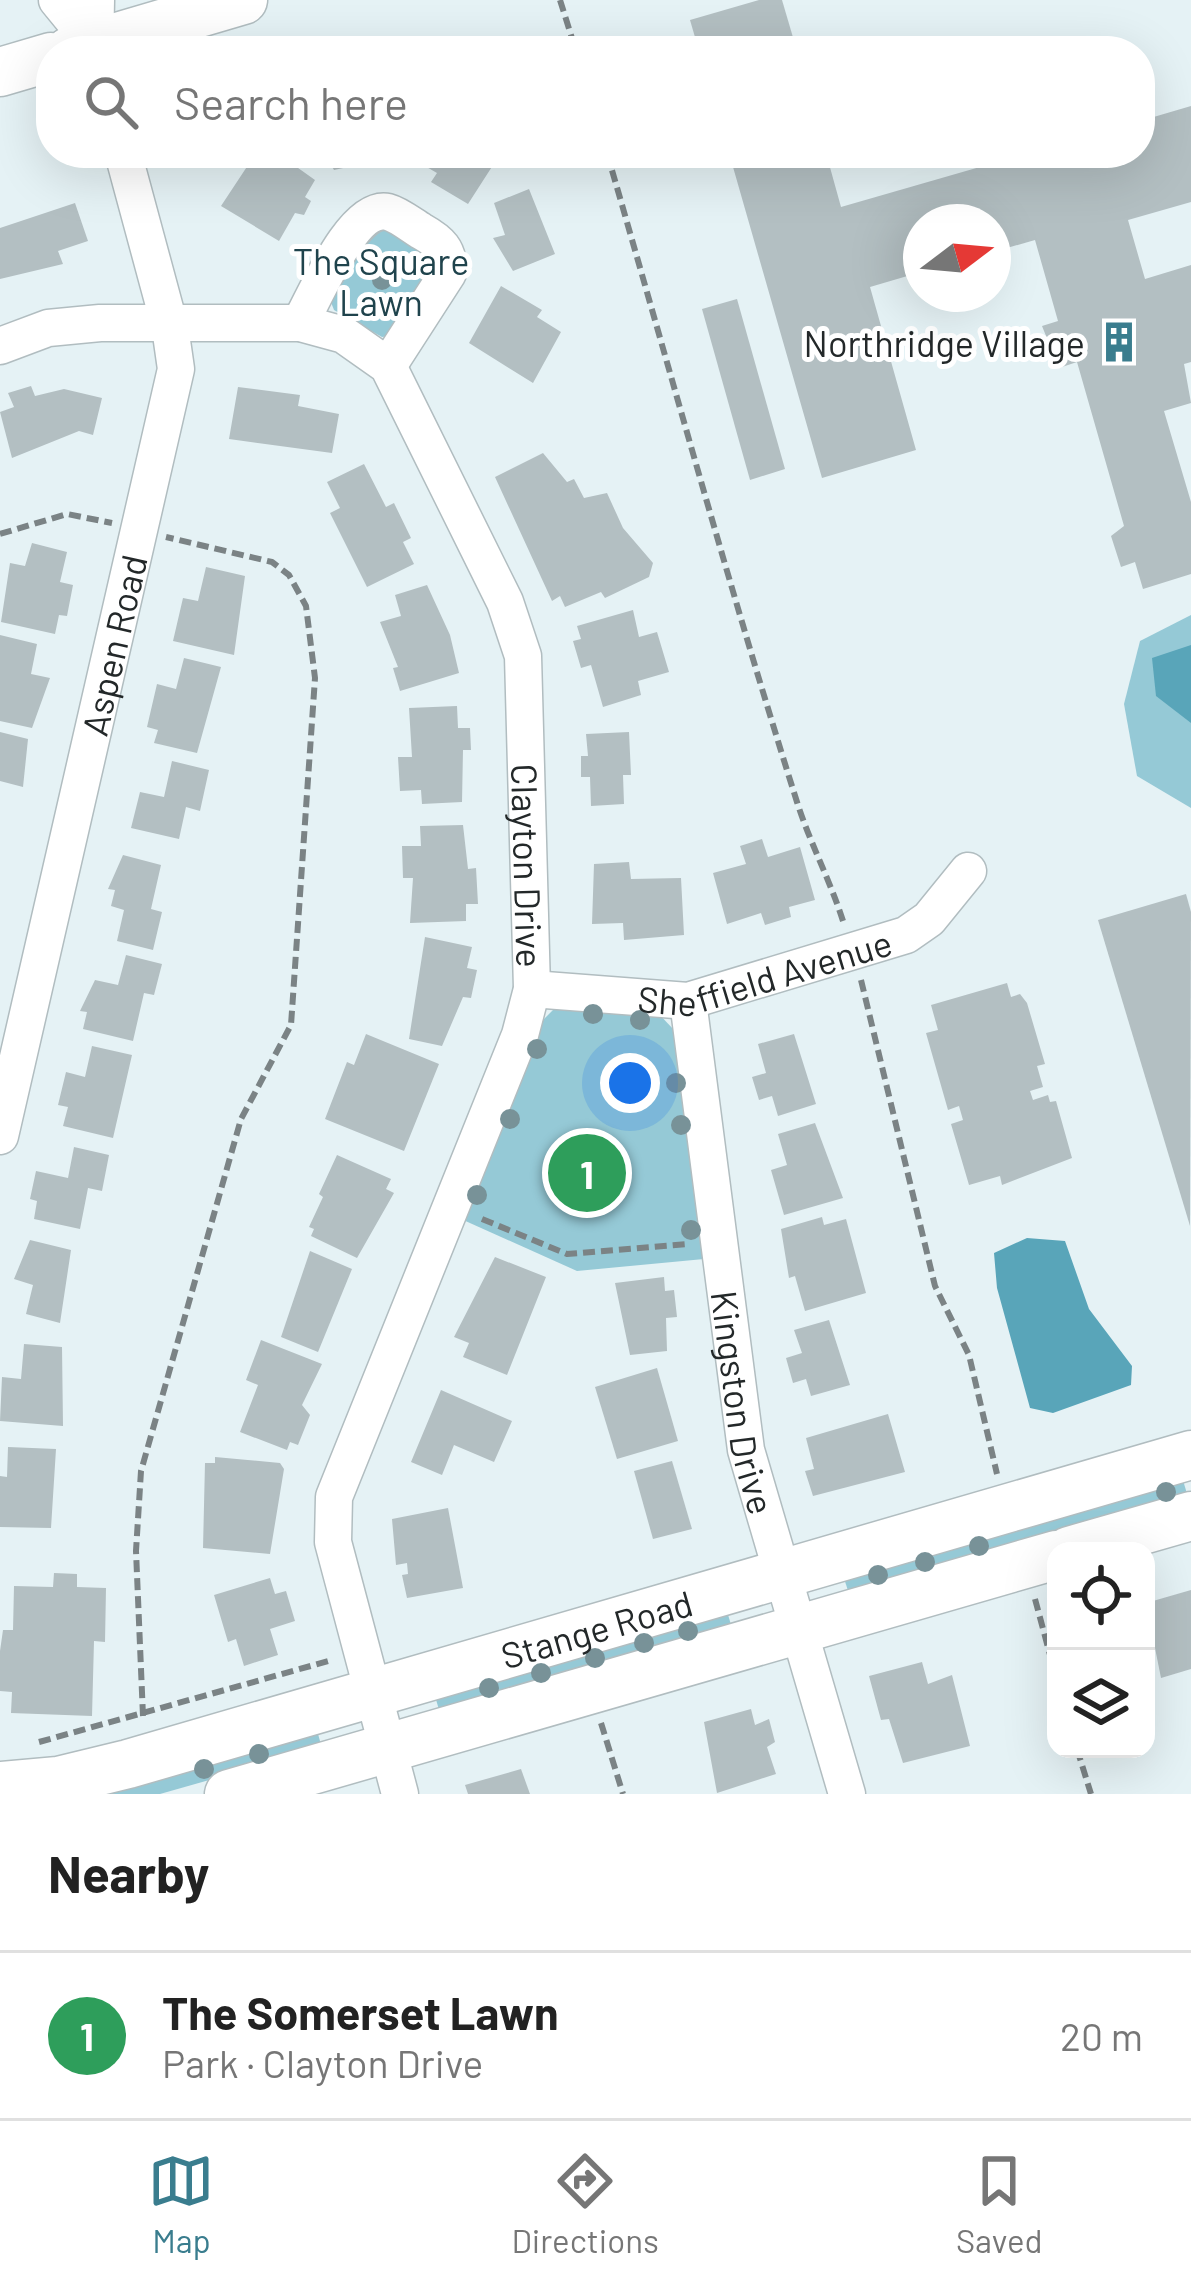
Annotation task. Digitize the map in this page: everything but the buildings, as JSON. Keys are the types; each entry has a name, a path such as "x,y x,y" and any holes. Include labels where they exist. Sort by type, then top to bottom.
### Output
{"main road":[{"path":"101,36 243,0"},
{"path":"0,72 36,58"},
{"name":"Stange Road","path":"9,1766 58,1781 128,1764 1191,1455"},
{"path":"1100,1542 1191,1516"},
{"name":"Stange Road","path":"230,1794 394,1771 796,1630 1047,1558"}],"street":[{"path":"58,0 78,36"},
{"name":"Aspen Road","path":"0,1136 176,370 170,327 127,168"},
{"path":"0,346 48,328 300,323 344,335 388,366 448,273 449,260 440,242 387,212 369,214 355,226 300,323"},
{"name":"Clayton Drive","path":"388,366 505,602 523,656 532,988 520,1035 334,1497 332,1542 394,1771"},
{"name":"Sheffield Avenue","path":"532,988 688,1001 905,935 929,919 968,871"},
{"name":"Kingston Drive","path":"688,1001 743,1434 779,1574 847,1794"}],"path":[{"path":"560,0 571,36"},
{"path":"611,168 673,374 692,459 798,807 830,876 880,1044 935,1286 969,1354 998,1477"},
{"path":"0,534 67,514 281,568 306,606 315,678 291,1025 241,1119 141,1471 136,1551 143,1716"},
{"path":"479,1216 567,1255 687,1244"},
{"path":"1034,1598 1048,1650"},
{"path":"9,1766 143,1716 339,1658"},
{"path":"601,1723 623,1794"},
{"path":"1080,1758 1091,1794"}],"green space":[{"name":"The Square Lawn","path":"380,223 429,249 434,264 389,336 382,337 334,310 329,297"},
{"path":"1191,615 1191,808 1137,776 1124,704 1140,641"},
{"path":"557,1006 658,1013 674,1030 704,1259 577,1271 461,1219 540,1023"},
{"path":"1182,1477 1188,1497 849,1594 843,1575"},
{"path":"726,1608 732,1628 440,1713 434,1693"},
{"path":"316,1727 322,1748 160,1794 75,1794"}],"shaded area":[{"path":"1191,645 1191,723 1156,696 1152,658"},
{"path":"1027,1238 1065,1241 1089,1309 1132,1366 1131,1385 1053,1413 1030,1408 997,1288 994,1253"}],"place":[{"name":"Northridge Village","path":"1119,342"},
{"name":"The Somerset Lawn","path":"587,1173"}]}
